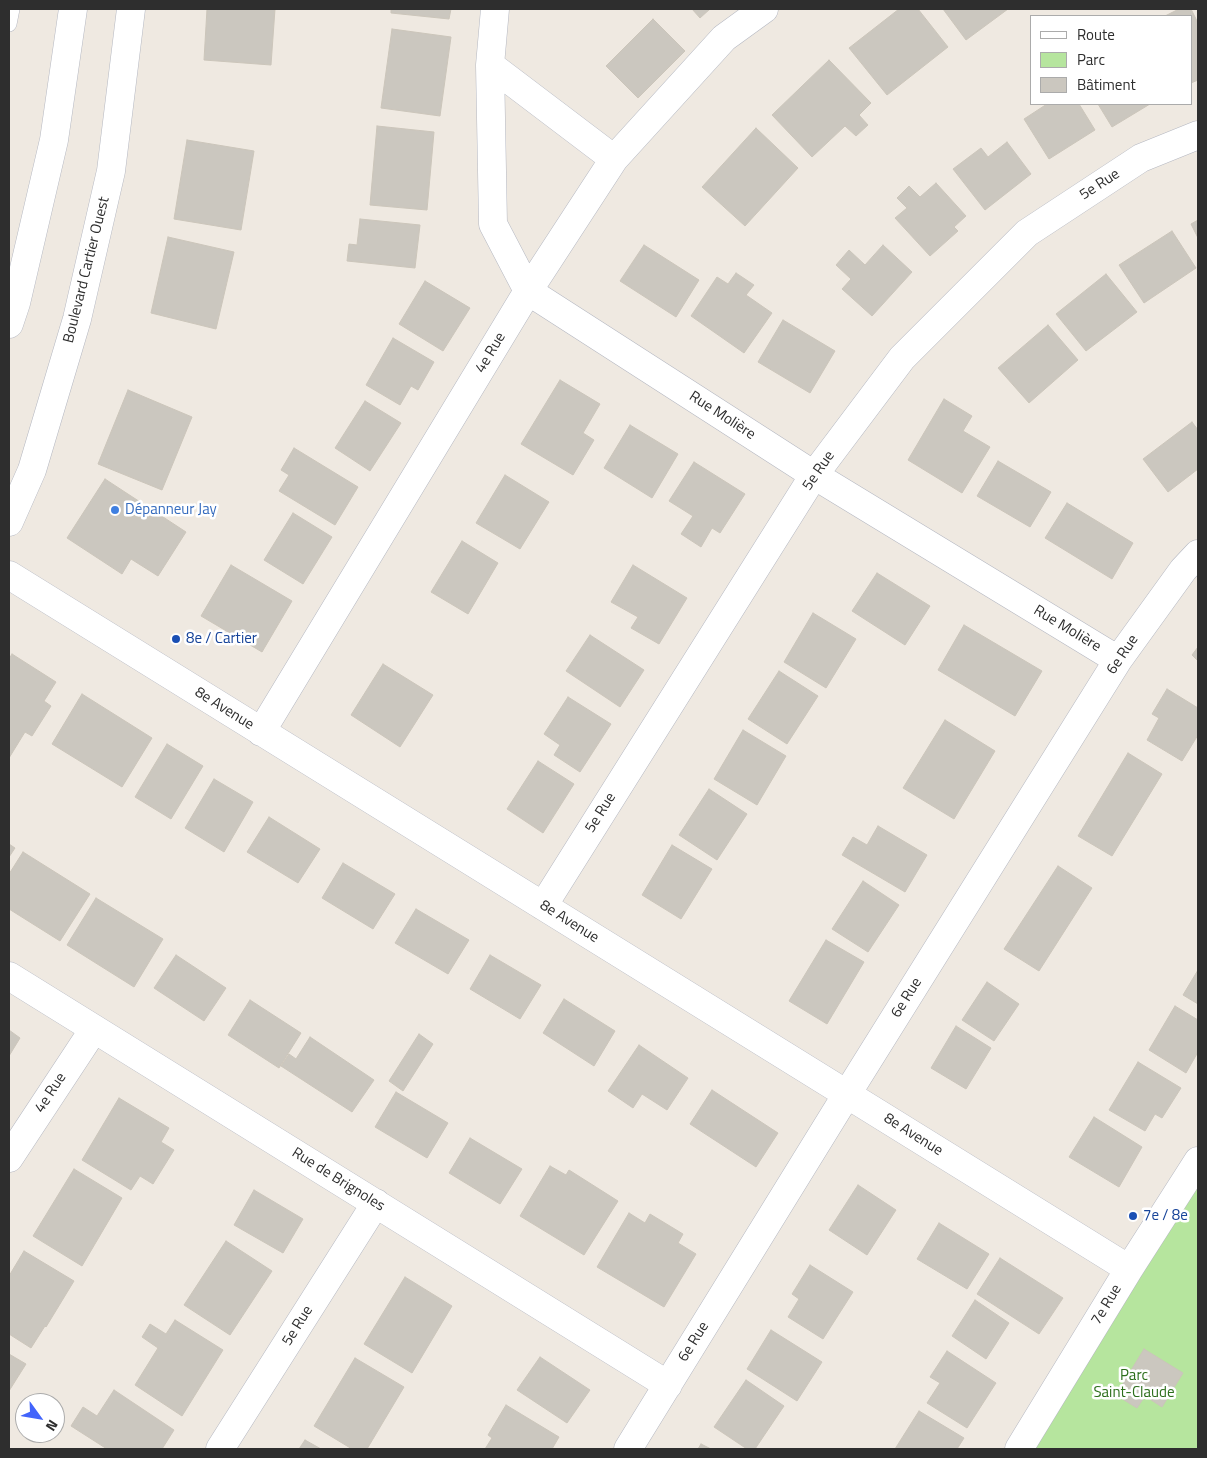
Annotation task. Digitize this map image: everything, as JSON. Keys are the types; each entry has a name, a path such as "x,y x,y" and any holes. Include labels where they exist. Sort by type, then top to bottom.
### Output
{"street":[{"path":"9,324 16,303 54,140 72,9"},
{"name":"Boulevard Cartier Ouest","path":"9,522 32,470 77,319 111,171 132,9"},
{"name":"Rue Molière","path":"495,9 490,65 493,224 528,291 814,475 1118,660"},
{"name":"4e Rue","path":"261,732 528,291 614,159 724,38 764,9"},
{"path":"490,65 614,159"},
{"name":"5e Rue","path":"543,906 814,475 902,358 1027,233 1141,158 1198,135"},
{"name":"6e Rue","path":"628,1449 1118,660 1183,570 1198,554"},
{"name":"8e Avenue","path":"9,576 1129,1269"},
{"name":"Rue de Brignoles","path":"9,976 668,1385"},
{"name":"4e Rue","path":"9,1158 94,1029"},
{"name":"7e Rue","path":"1019,1449 1129,1269 1198,1161"},
{"name":"5e Rue","path":"220,1449 376,1203"}],"lane":[{"path":"9,24 12,9"}],"green space":[{"name":"Parc Saint-Claude","path":"1198,1161 1198,1449 1019,1449"}],"building":[{"path":"207,9 275,9 271,65 204,60"},
{"path":"391,9 451,9 449,19 391,13"},
{"path":"692,9 710,9 700,18"},
{"path":"899,9 918,9 948,47 887,95 849,48"},
{"path":"943,9 1008,9 966,40"},
{"path":"1179,9 1191,9 1198,23 1198,80 1192,83 1192,15 1167,15"},
{"path":"653,19 685,51 638,98 606,66"},
{"path":"392,29 451,37 440,116 381,108"},
{"path":"829,60 871,103 859,115 868,125 856,136 845,126 812,157 772,115"},
{"path":"1045,105 1080,105 1095,130 1049,159 1024,119"},
{"path":"1099,105 1148,105 1112,127"},
{"path":"377,126 434,132 427,210 370,205"},
{"path":"756,128 798,168 745,226 702,187"},
{"path":"187,140 254,151 241,230 174,219"},
{"path":"1007,142 1031,174 985,210 953,169 981,148 988,157"},
{"path":"936,183 966,216 954,227 958,231 930,256 895,218 907,208 897,198 909,186 920,197"},
{"path":"360,219 420,225 415,268 347,261 349,244 357,245"},
{"path":"1198,220 1198,238 1191,224"},
{"path":"1172,231 1196,268 1144,303 1119,265"},
{"path":"168,237 234,252 216,329 151,313"},
{"path":"644,245 699,280 676,317 620,281"},
{"path":"883,245 912,272 872,316 842,289 851,279 836,265 849,250 865,265"},
{"path":"736,273 754,285 746,295 772,313 744,353 691,316 717,277 728,284"},
{"path":"1106,274 1137,312 1086,351 1056,314"},
{"path":"425,281 470,308 443,351 399,324"},
{"path":"783,320 835,351 810,393 758,362"},
{"path":"1048,325 1078,360 1029,403 998,368"},
{"path":"393,338 434,362 418,390 411,386 400,405 366,385"},
{"path":"560,380 600,404 583,433 594,440 573,475 521,444"},
{"path":"128,390 192,417 162,490 98,464"},
{"path":"944,399 972,416 963,431 990,447 962,493 908,460"},
{"path":"365,401 401,423 370,471 335,448"},
{"path":"1192,422 1198,430 1198,469 1168,492 1143,459"},
{"path":"630,425 678,454 652,498 604,468"},
{"path":"294,448 358,487 335,525 279,491 289,475 281,470"},
{"path":"998,461 1051,492 1030,527 977,496"},
{"path":"694,462 745,494 720,533 712,528 701,547 681,534 693,516 669,501"},
{"path":"505,475 549,502 520,549 476,523"},
{"path":"105,479 186,532 158,576 131,559 122,574 67,538"},
{"path":"1067,503 1133,543 1112,579 1045,538"},
{"path":"293,513 332,537 303,584 264,560"},
{"path":"462,541 498,563 468,614 431,592"},
{"path":"231,565 292,601 262,652 201,616"},
{"path":"633,565 687,598 659,644 631,628 638,617 611,602"},
{"path":"877,573 930,606 905,645 852,611"},
{"path":"813,613 856,639 826,688 784,662"},
{"path":"964,625 1042,671 1015,716 938,670"},
{"path":"590,635 644,670 620,707 566,671"},
{"path":"1198,647 1198,661 1192,655"},
{"path":"12,654 56,682 44,701 51,706 32,736 25,732 9,758 9,659"},
{"path":"383,664 433,695 400,747 351,715"},
{"path":"779,671 818,696 787,744 748,719"},
{"path":"1167,689 1198,708 1198,735 1182,761 1147,740 1159,718 1152,714"},
{"path":"82,694 152,738 122,787 52,744"},
{"path":"568,697 611,724 580,772 554,755 560,745 544,734"},
{"path":"945,720 995,751 954,819 903,788"},
{"path":"743,730 786,756 757,805 714,779"},
{"path":"167,744 203,766 171,819 135,797"},
{"path":"1128,753 1162,774 1112,856 1078,836"},
{"path":"538,761 574,784 543,833 507,809"},
{"path":"214,779 253,802 224,852 185,828"},
{"path":"709,789 747,814 717,860 679,835"},
{"path":"269,817 320,849 298,883 247,852"},
{"path":"878,826 927,855 905,892 842,855 853,837 867,845"},
{"path":"9,844 15,848 9,857"},
{"path":"672,845 712,869 681,919 642,895"},
{"path":"23,852 90,894 60,941 9,909 9,874"},
{"path":"343,863 395,894 373,929 322,898"},
{"path":"1058,866 1092,888 1039,971 1004,949"},
{"path":"863,881 899,905 868,952 832,929"},
{"path":"96,898 163,939 134,987 67,945"},
{"path":"416,909 469,940 448,974 395,943"},
{"path":"826,940 864,962 827,1024 789,1001"},
{"path":"176,955 226,988 204,1021 154,988"},
{"path":"490,955 541,985 520,1019 470,989"},
{"path":"1198,970 1198,1004 1183,995"},
{"path":"987,982 1019,1004 994,1041 962,1020"},
{"path":"564,999 615,1031 594,1066 543,1033"},
{"path":"250,1000 301,1033 279,1068 228,1035"},
{"path":"1175,1006 1198,1020 1198,1052 1186,1073 1149,1050"},
{"path":"956,1026 991,1048 966,1089 931,1068"},
{"path":"9,1030 20,1038 9,1056"},
{"path":"419,1034 433,1044 403,1091 389,1081"},
{"path":"310,1037 374,1080 352,1112 281,1066 289,1054 296,1059"},
{"path":"639,1045 688,1078 667,1110 642,1094 633,1108 608,1091"},
{"path":"1138,1062 1181,1088 1162,1118 1155,1114 1145,1131 1109,1110"},
{"path":"712,1090 778,1133 756,1167 690,1124"},
{"path":"396,1092 448,1123 427,1158 375,1127"},
{"path":"119,1098 169,1128 161,1142 174,1150 153,1184 140,1176 131,1190 82,1160"},
{"path":"1094,1117 1142,1147 1119,1187 1069,1157"},
{"path":"470,1138 522,1169 500,1204 449,1173"},
{"path":"550,1166 566,1175 569,1170 618,1201 584,1255 520,1216"},
{"path":"74,1169 122,1198 82,1266 33,1236"},
{"path":"858,1185 896,1210 867,1255 829,1230"},
{"path":"254,1190 303,1219 283,1253 234,1225"},
{"path":"629,1213 645,1223 650,1214 683,1234 678,1243 696,1254 664,1307 597,1267"},
{"path":"939,1223 989,1254 967,1289 917,1259"},
{"path":"226,1241 272,1271 230,1335 184,1305"},
{"path":"24,1251 74,1281 31,1348 9,1334 9,1276"},
{"path":"1000,1258 1063,1298 1039,1334 977,1294"},
{"path":"810,1265 853,1292 823,1339 788,1317 799,1299 792,1294"},
{"path":"405,1277 452,1306 412,1373 364,1344"},
{"path":"975,1300 1009,1323 986,1359 952,1336"},
{"path":"175,1320 223,1350 182,1416 135,1385 158,1348 142,1337 150,1324 166,1334"},
{"path":"771,1330 822,1362 797,1401 747,1369"},
{"path":"1144,1349 1183,1373 1162,1407 1145,1396 1137,1408 1116,1395"},
{"path":"947,1351 996,1383 967,1428 927,1403 940,1383 930,1377"},
{"path":"9,1354 26,1364 9,1391"},
{"path":"540,1357 590,1390 567,1423 517,1390"},
{"path":"355,1358 404,1387 367,1449 352,1449 314,1426"},
{"path":"746,1380 784,1406 755,1449 747,1449 714,1427"},
{"path":"114,1390 174,1430 162,1449 107,1449 71,1426 83,1407 97,1416"},
{"path":"506,1405 559,1437 552,1449 485,1449 492,1438 488,1435"},
{"path":"919,1411 964,1438 957,1449 895,1449"},
{"path":"305,1440 321,1449 299,1449"},
{"path":"701,1444 711,1449 698,1449"}],"place":[{"name":"Dépanneur Jay","path":"115,510"},
{"name":"8e / Cartier","path":"176,639"},
{"name":"7e / 8e","path":"1133,1216"}]}
